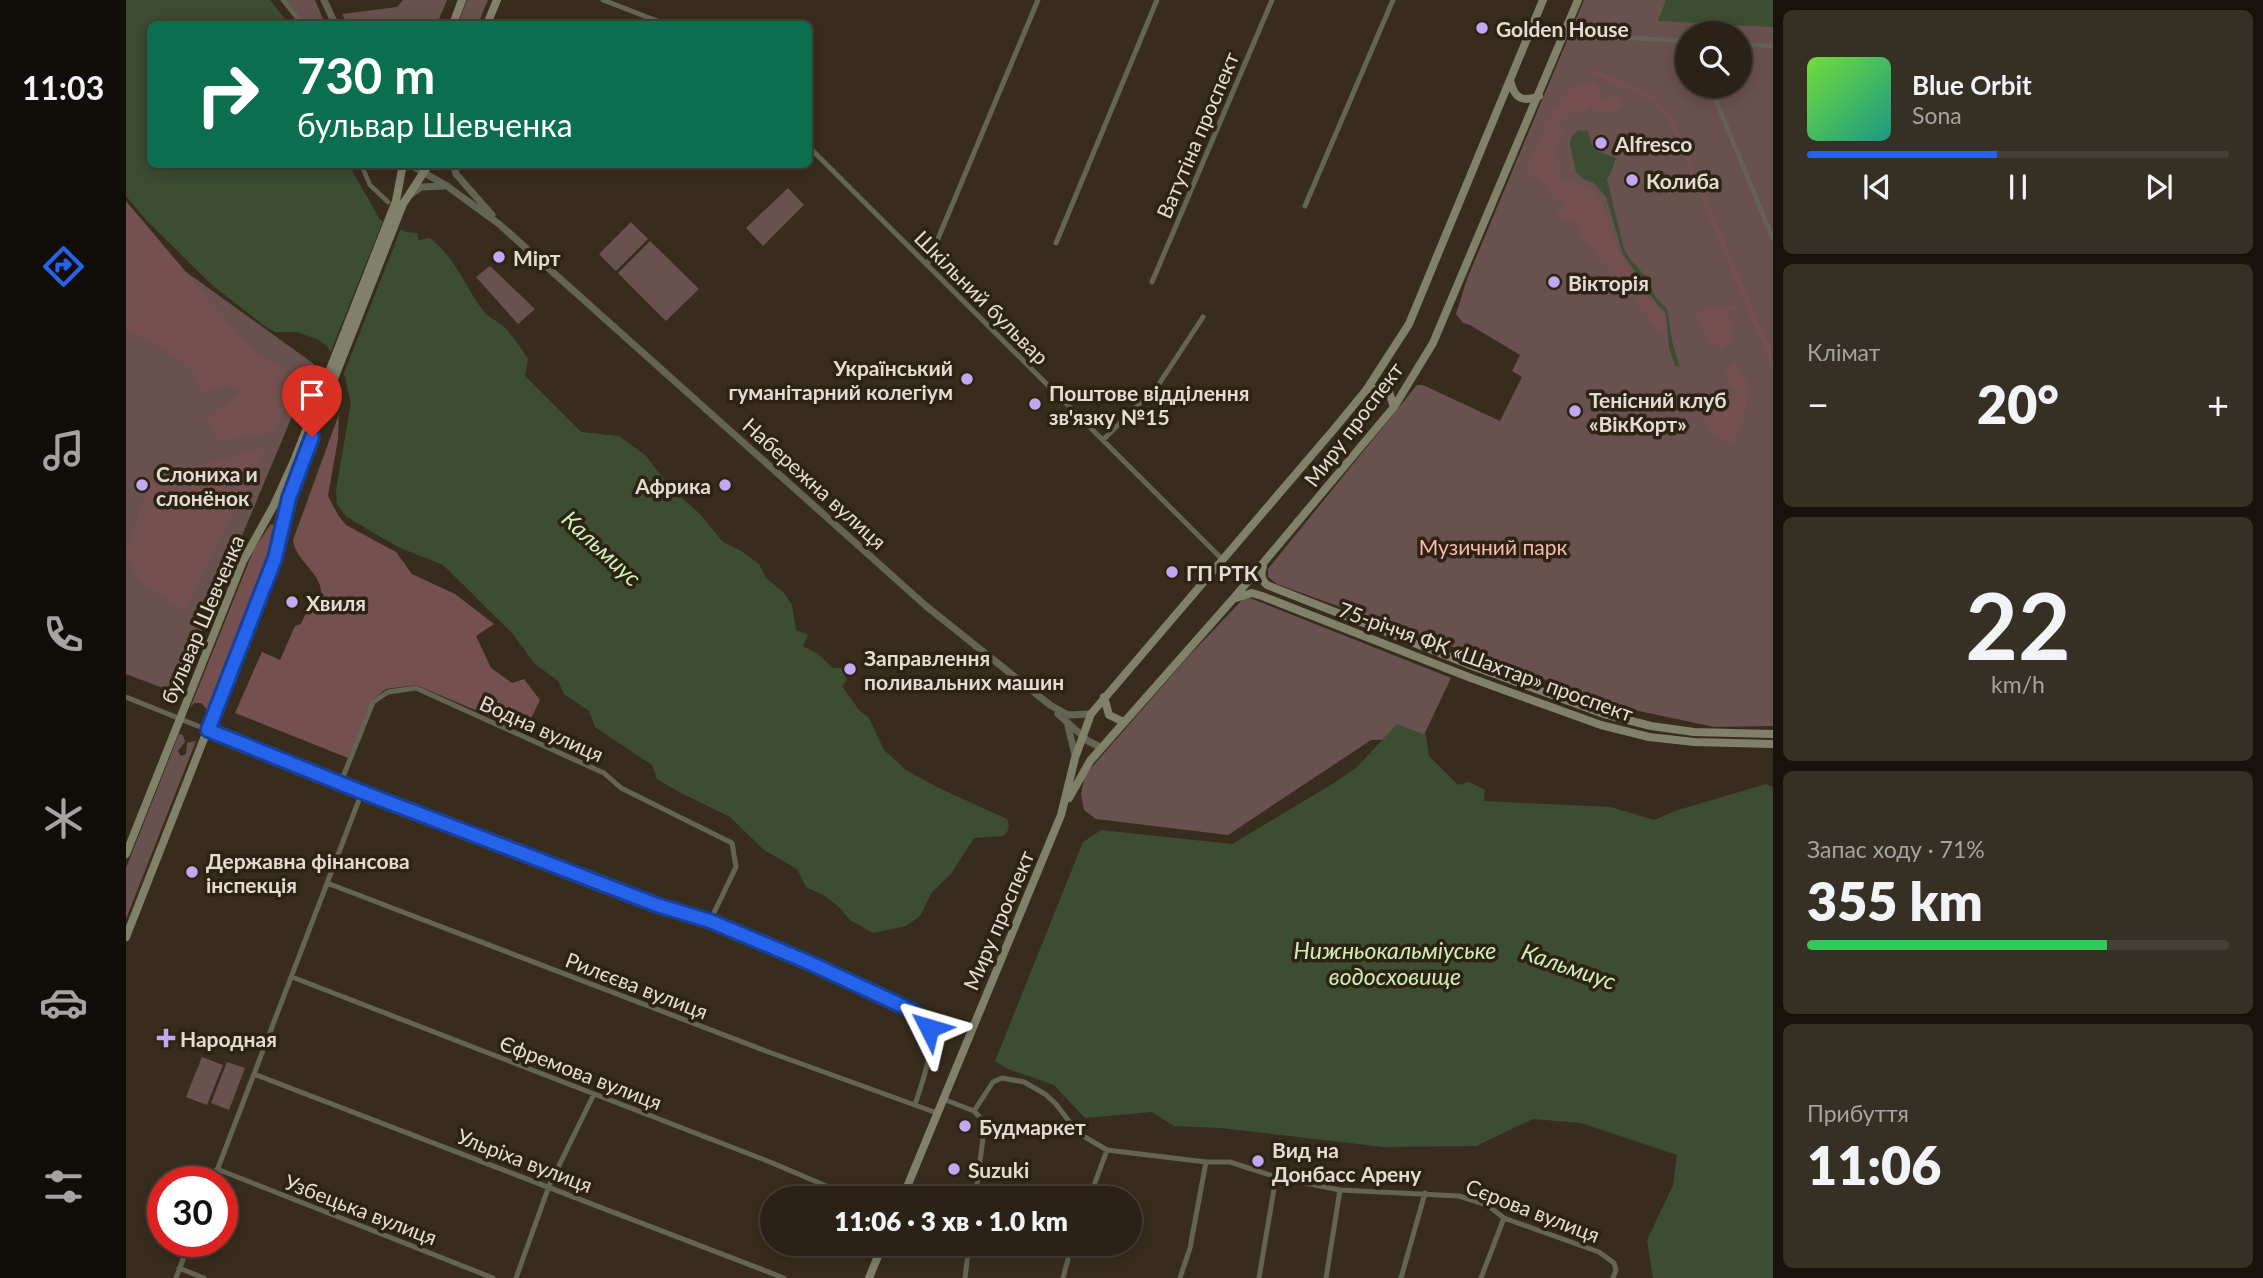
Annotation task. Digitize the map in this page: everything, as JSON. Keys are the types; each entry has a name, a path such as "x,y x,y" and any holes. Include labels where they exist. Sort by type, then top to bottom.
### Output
{"main road":[{"path":"454,21 462,0"},
{"path":"488,21 496,0"},
{"name":"Миру проспект","path":"1062,813 1075,758 1091,714 1367,388 1409,324 1543,0"},
{"name":"Миру проспект","path":"907,1186 1062,813 1090,761 1264,564 1394,407 1433,343 1578,0"},
{"path":"1510,80 1513,92 1519,97 1530,99 1539,96"},
{"name":"бульвар Шевченка","path":"126,937 275,558 289,498 315,416 396,202 402,168"},
{"name":"бульвар Шевченка","path":"396,202 427,168"},
{"path":"1367,388 1386,390 1394,407"},
{"name":"бульвар Шевченка","path":"126,854 243,561 274,505 315,416"},
{"name":"75-річчя ФК «Шахтар» проспект","path":"1264,564 1260,573 1267,585 1370,627 1604,714 1651,726 1694,732 1773,734"},
{"name":"75-річчя ФК «Шахтар» проспект","path":"1233,599 1252,593 1262,596 1365,638 1601,725 1649,737 1694,743 1773,744"},
{"path":"1104,697 1109,715 1124,722"},
{"path":"869,1278 878,1256"}],"street":[{"path":"283,0 300,21"},
{"path":"324,0 334,21"},
{"path":"603,0 658,21"},
{"path":"927,265 1038,0"},
{"path":"1056,243 1157,0"},
{"name":"Ватутіна проспект","path":"1152,282 1272,0"},
{"path":"1305,206 1393,0"},
{"path":"1577,35 1675,40"},
{"path":"1752,45 1773,47"},
{"path":"1715,98 1773,239"},
{"name":"Шкільний бульвар","path":"812,150 1222,559"},
{"path":"363,168 370,185 396,202 421,187 447,186"},
{"path":"397,168 401,179"},
{"name":"Набережна вулиця","path":"427,168 499,224 926,606 1050,705"},
{"name":"Набережна вулиця","path":"455,168 456,174 499,224"},
{"path":"1103,440 1159,384 1203,317"},
{"name":"Водна вулиця","path":"341,782 373,702 388,692 416,688 604,773 621,788 732,843 736,867 710,921"},
{"path":"126,697 362,792 657,905 710,921 911,1010 922,1018 929,1028 930,1046 915,1105"},
{"path":"1050,705 1068,715 1091,714"},
{"path":"1050,705 1082,736 1101,748"},
{"path":"1066,722 1073,738 1075,758"},
{"path":"218,1166 362,792"},
{"name":"Рилєєва вулиця","path":"327,883 742,1042 937,1113"},
{"name":"Єфремова вулиця","path":"292,977 826,1186"},
{"name":"Ульріха вулиця","path":"254,1073 784,1278"},
{"name":"Сєрова вулиця","path":"974,1111 993,1082 1002,1078 1024,1082 1051,1099 1078,1133 1107,1150 1206,1163 1230,1162 1276,1177 1340,1190 1425,1193 1469,1199 1487,1205 1504,1218 1599,1252 1614,1263 1616,1270 1613,1278"},
{"path":"516,1278 549,1186 594,1094"},
{"path":"943,1099 974,1111 985,1123 977,1186"},
{"path":"1094,1186 1107,1150"},
{"path":"1180,1278 1190,1248 1206,1163"},
{"name":"Узбецька вулиця","path":"238,1177 493,1278"},
{"path":"1259,1278 1276,1177"},
{"path":"1326,1278 1340,1190"},
{"path":"1401,1278 1425,1193"},
{"path":"1481,1278 1504,1218"},
{"path":"965,1278 968,1256"},
{"path":"1063,1278 1069,1256"},
{"path":"176,1278 183,1257"},
{"path":"179,1268 204,1278"}],"green space":[{"path":"285,0 315,0 324,21 302,21"},
{"path":"403,0 447,0 438,21 346,21 342,14 397,7"},
{"path":"467,0 488,0 479,21 459,21"},
{"name":"Музичний парк","path":"1584,0 1773,0 1773,726 1714,727 1625,708 1277,584 1268,577 1268,569 1417,385 1423,385 1500,421 1522,377 1512,371 1520,355 1463,323 1456,314 1467,279"},
{"path":"788,188 804,205 763,246 746,228"},
{"path":"631,222 648,239 616,271 599,254"},
{"path":"650,241 699,289 666,321 618,273"},
{"path":"150,246 314,364 176,693 126,674 126,250"},
{"path":"490,266 535,309 518,324 476,277"},
{"path":"1250,598 1451,678 1422,739 1371,740 1228,835 1096,819 1084,810 1081,794 1085,775 1186,659 1243,599"},
{"path":"179,734 183,735 185,742 178,751 181,756 186,754 187,743 196,741 126,919 126,868"},
{"path":"202,1057 223,1065 207,1105 186,1097"},
{"path":"227,1062 245,1068 229,1110 211,1103"}],"shaded area":[{"path":"1592,69 1646,91 1654,96 1672,117 1773,356 1773,370 1668,119 1651,99 1590,73"},
{"path":"1594,81 1598,84 1603,101 1612,95 1620,95 1624,103 1620,111 1595,112 1590,106 1584,114 1575,109 1560,123 1565,133 1556,150 1562,169 1558,181 1586,186 1601,200 1620,254 1652,304 1663,316 1664,333 1654,326 1619,279 1604,265 1582,237 1577,225 1559,216 1556,210 1564,208 1564,199 1553,198 1526,169 1544,134 1545,121 1554,117 1550,112 1551,107 1560,105 1568,87"},
{"path":"126,201 246,343 258,355 283,368 298,391 272,432 219,442 205,420 239,393 228,385 203,394 191,369 148,340 126,330"},
{"path":"1736,305 1740,312 1731,311 1728,317 1735,325 1732,339 1721,349 1709,341 1695,315 1703,308"},
{"path":"1734,360 1750,387 1742,427 1732,445 1716,437 1707,428 1698,399 1713,403 1715,393 1738,393 1729,387 1725,373"},
{"path":"339,414 338,439 328,496 338,515 346,525 396,552 412,574 455,594 494,624 476,636 491,668 512,683 524,679 540,700 525,731 416,685 386,689 372,700 348,758 235,713 262,652 280,660 295,626 301,624 308,609 320,602 320,584 295,548 293,540"},
{"path":"265,447 259,466 184,610 139,578 128,560 126,550 151,479"},
{"path":"272,524 274,526 270,556 206,714 206,708 201,703 194,703 190,708 254,549"}],"water":[{"name":"Кальмиус","path":"126,0 270,0 287,21 147,21 147,168 352,168 380,220 406,232 417,233 419,240 430,238 447,254 484,312 506,329 528,359 525,376 581,432 619,436 645,455 671,488 700,514 723,542 759,564 766,578 784,593 792,605 796,630 808,635 803,646 818,654 833,668 842,668 847,680 842,686 859,710 869,718 884,750 906,770 1007,819 1007,833 1003,836 974,838 951,874 932,892 920,916 906,926 873,933 850,920 825,896 806,887 797,869 764,850 730,817 657,779 652,765 595,727 589,711 564,694 558,681 535,664 512,633 443,565 398,547 347,517 337,504 336,490 351,403 345,377 327,346 317,339 297,332 275,332 266,327 212,285 147,221 126,196"},
{"path":"1666,0 1773,0 1773,27 1752,26 1752,21 1658,21"},
{"path":"1578,130 1588,131 1592,145 1598,151 1616,158 1607,179 1624,249 1647,278 1656,298 1667,309 1680,367 1675,366 1669,348 1666,313 1656,303 1623,254 1606,197 1594,183 1583,179 1576,172 1570,144 1571,138"},
{"name":"Нижньокальміуське водосховище","path":"1397,724 1426,735 1429,756 1458,785 1469,782 1485,790 1484,801 1611,807 1654,820 1678,810 1766,784 1773,787 1773,1278 1653,1278 1647,1240 1673,1185 1677,1155 1581,1123 1533,1119 1476,1146 1383,1147 1221,1128 1174,1126 1152,1112 1085,1118 1054,1085 1008,1069 995,1061 1083,842 1101,830 1232,844 1357,767"}],"pier":[{"path":"384,218 402,226 342,378 329,356"}],"place":[{"name":"Golden House","path":"1482,28"},
{"name":"Alfresco","path":"1601,143"},
{"name":"Колиба","path":"1632,180"},
{"name":"Мірт","path":"499,257"},
{"name":"Вікторія","path":"1554,282"},
{"name":"Український гуманітарний колегіум","path":"967,379"},
{"name":"Поштове відділення зв'язку №15","path":"1035,404"},
{"name":"Тенісний клуб «ВікКорт»","path":"1575,411"},
{"name":"Слониха и слонёнок","path":"142,485"},
{"name":"Африка","path":"725,485"},
{"name":"ГП РТК","path":"1172,572"},
{"name":"Хвиля","path":"292,602"},
{"name":"Заправлення поливальних машин","path":"850,669"},
{"name":"Державна фінансова інспекція","path":"192,872"},
{"name":"Народная","path":"166,1038"},
{"name":"Будмаркет","path":"965,1126"},
{"name":"Вид на Донбасс Арену","path":"1258,1161"},
{"name":"Suzuki","path":"954,1169"}],"route":[{"path":"312,437 289,498 275,558 208,730 657,905 710,921 911,1010 922,1018 929,1028"}]}
